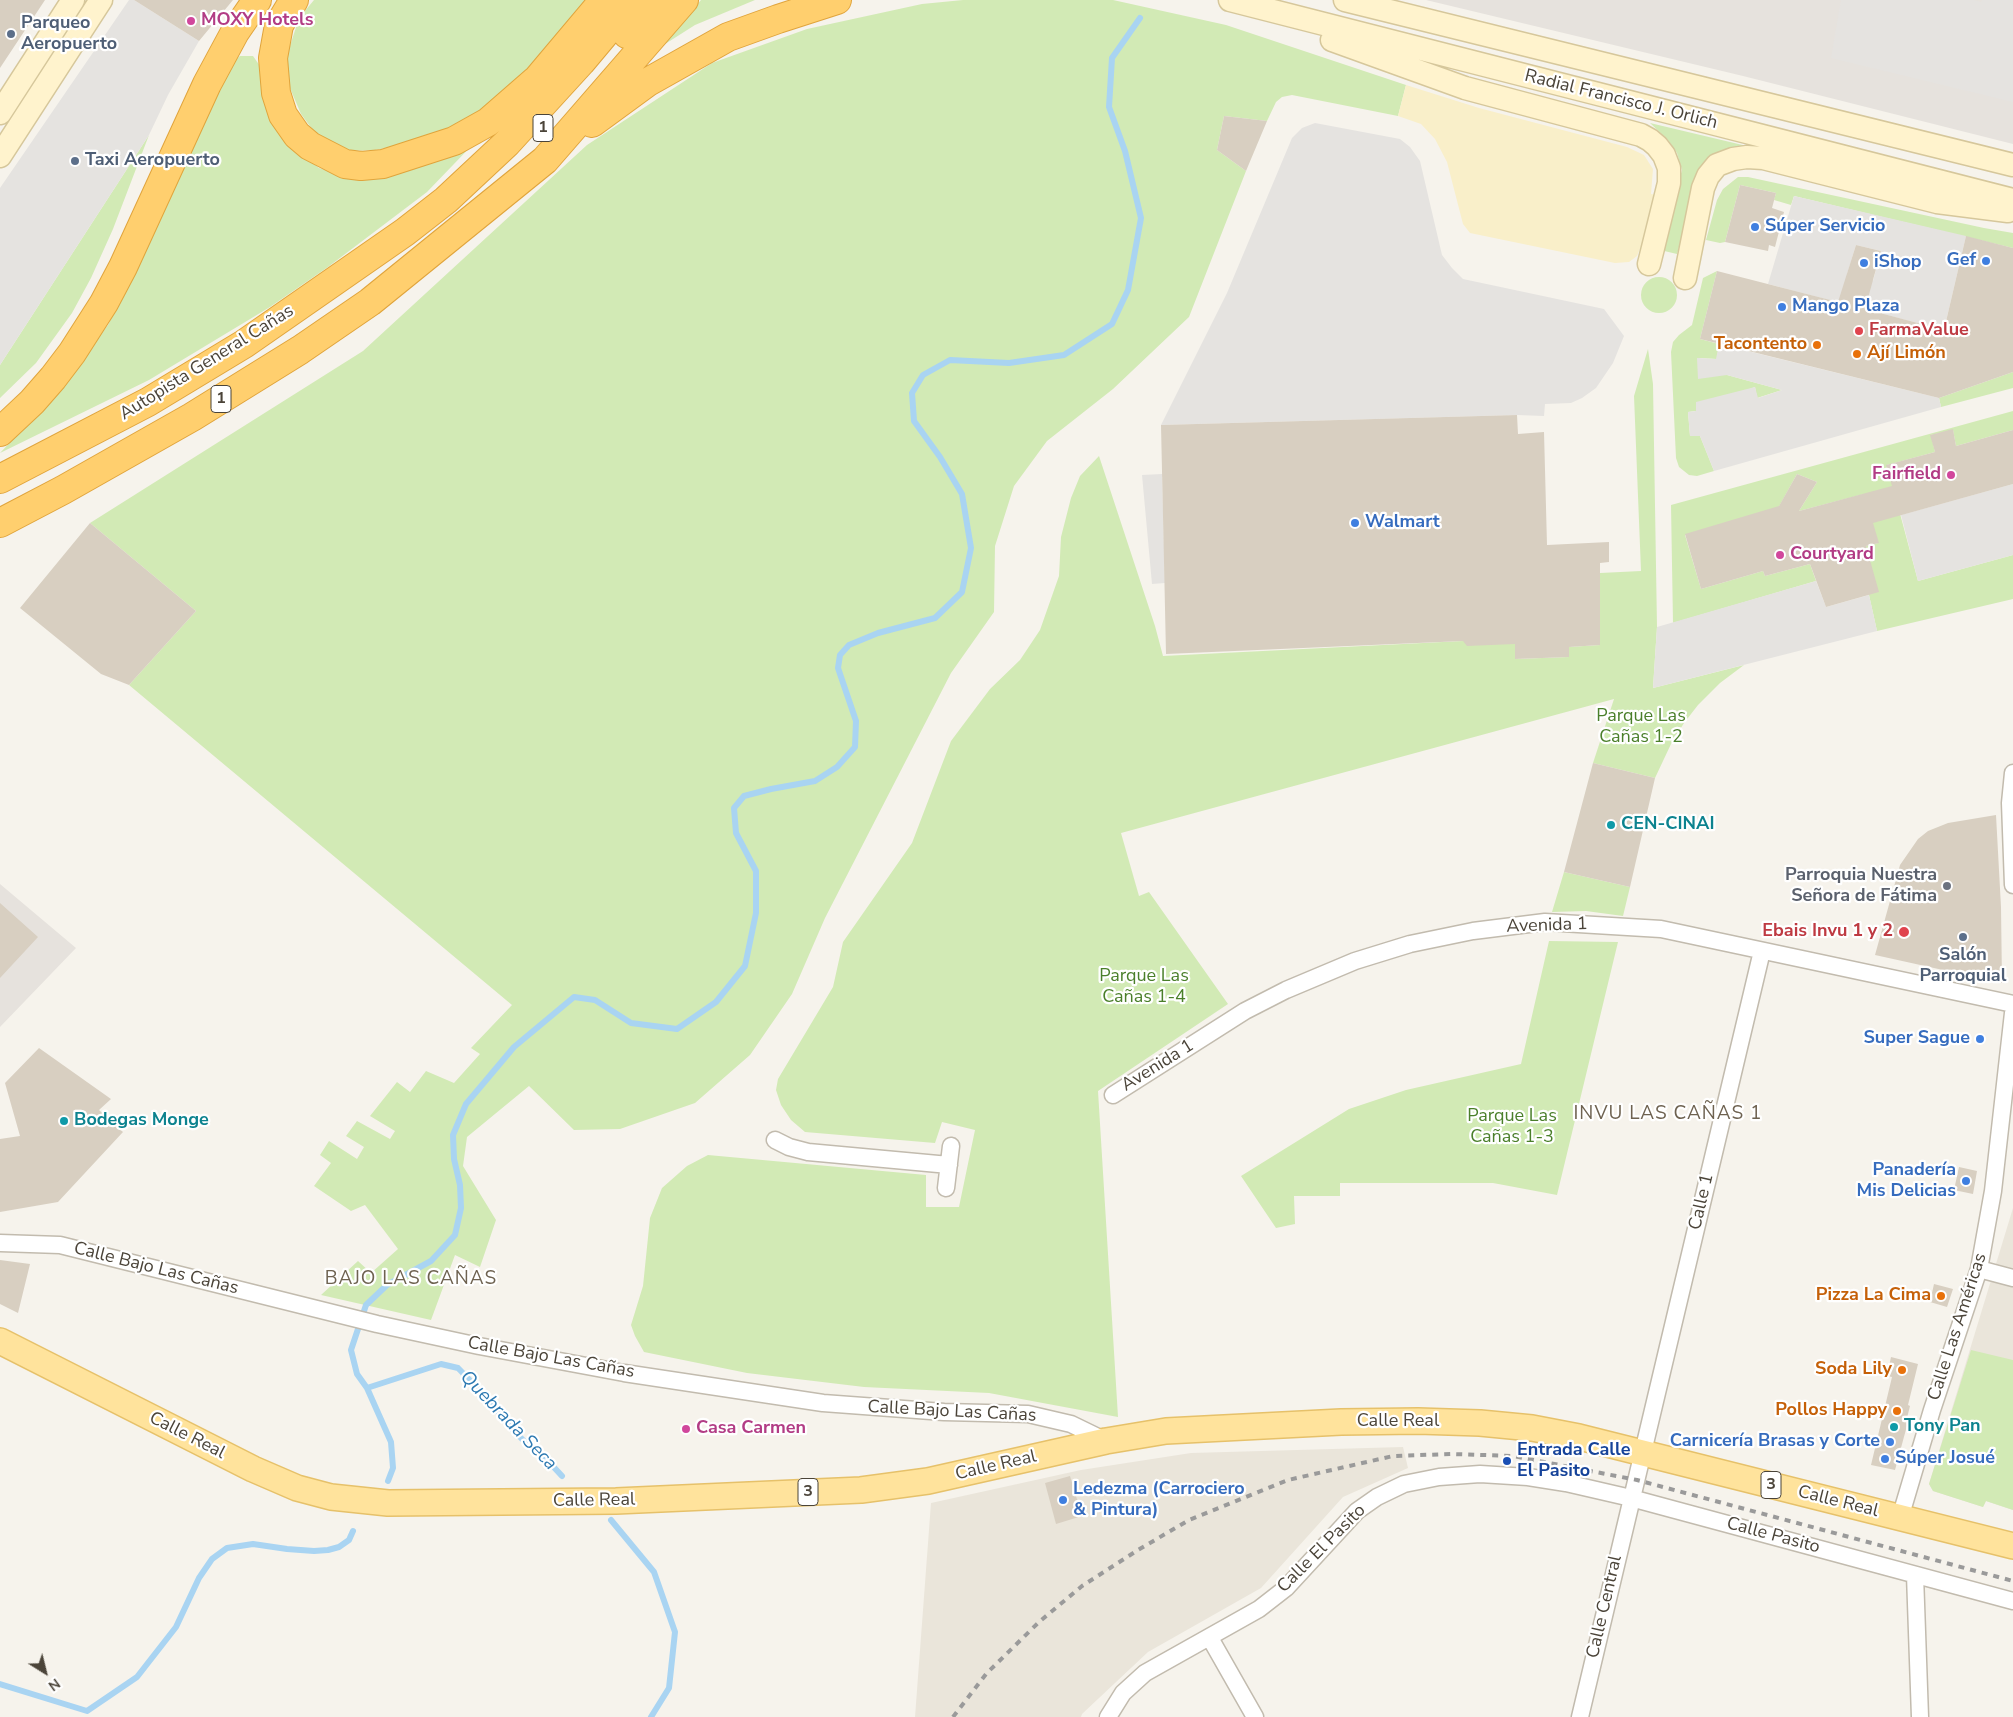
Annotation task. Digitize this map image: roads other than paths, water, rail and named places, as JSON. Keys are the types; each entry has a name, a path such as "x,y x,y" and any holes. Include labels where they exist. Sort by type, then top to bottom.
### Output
{"highway":[{"path":"0,432 32,402 53,378 72,353 104,303 207,84 235,32 257,0"},
{"path":"294,0 279,26 273,58 276,93 283,115 297,135 310,146 345,164 362,166 383,164 454,141 488,122 535,81"},
{"name":"1","path":"535,81 604,0"},
{"name":"Autopista General Cañas","path":"0,479 148,402 244,344 405,232 446,200 507,143 581,62 633,0"},
{"name":"1","path":"428,254 598,68 656,0"},
{"name":"1","path":"428,254 545,160 684,0"},
{"path":"545,160 648,82 691,57 728,38 837,0"},
{"name":"Autopista General Cañas","path":"405,232 466,165 535,81"},
{"name":"Autopista General Cañas","path":"0,523 72,485 192,417 300,350 370,302 428,254"}],"main road":[{"path":"0,113 73,0"},
{"path":"0,156 101,0"},
{"path":"1223,0 1465,88 1641,135 1650,140 1658,146 1664,155 1669,168 1669,182 1649,264"},
{"name":"Radial Francisco J. Orlich","path":"1230,0 2013,200"},
{"name":"Radial Francisco J. Orlich","path":"1345,0 2013,165"},
{"path":"1685,278 1708,176 1717,166 1733,159 1747,157 1770,159 1937,202 2013,212"},
{"name":"Calle Real","path":"0,1341 253,1469 296,1488 331,1497 388,1503 616,1501 860,1490 928,1481 1106,1441 1166,1431 1341,1422 1418,1421 1480,1423 1532,1428 1578,1437 2013,1546"}],"street":[{"path":"2013,773 2010,804 2013,885"},
{"name":"Avenida 1","path":"1112,1095 1244,1011 1286,990 1355,961 1428,940 1473,930 1545,922 1661,929 2013,1004"},
{"name":"Calle 1","path":"1631,1498 1762,951"},
{"name":"Calle Las Américas","path":"1900,1518 1932,1410 1979,1269 1993,1191 2013,1013"},
{"path":"775,1140 789,1147 808,1152 949,1165"},
{"path":"946,1188 951,1146"},
{"name":"Calle Bajo Las Cañas","path":"0,1243 60,1245 377,1324 479,1346 624,1373 823,1403 886,1409 1028,1414 1071,1424 1106,1441"},
{"path":"1979,1269 2013,1278"},
{"name":"Calle El Pasito","path":"1108,1717 1123,1693 1145,1674 1259,1609 1286,1588 1307,1567 1357,1510 1377,1497 1404,1484 1439,1477 1480,1474 1528,1477 1631,1498"},
{"name":"Calle Pasito","path":"1631,1498 1915,1575"},
{"name":"Calle Central","path":"1580,1717 1631,1498"},
{"path":"1920,1717 1915,1575 2013,1600"},
{"path":"1210,1638 1255,1717"}],"waterway":[{"path":"388,1481 393,1468 391,1442 367,1388 357,1374 351,1350 366,1305 387,1285 431,1261 455,1235 461,1208 460,1185 454,1159 453,1135 466,1104 514,1047 574,997 595,1000 631,1023 677,1029 716,1002 745,966 756,913 756,871 736,833 734,808 744,796 815,781 837,767 855,747 856,721 838,668 840,655 849,645 878,633 935,618 962,592 971,548 962,494 940,457 914,421 912,393 923,375 950,360 1009,363 1064,355 1112,324 1128,290 1141,218 1125,151 1109,107 1112,58 1140,18"},
{"name":"Quebrada Seca","path":"367,1388 441,1364 458,1368 489,1400 509,1426 562,1476"},
{"name":"Quebrada Seca","path":"611,1520 654,1572 675,1632 669,1688 651,1717"},
{"path":"0,1684 87,1711 137,1677 176,1627 199,1578 212,1559 227,1548 253,1544 287,1549 328,1550 339,1547 349,1540 353,1531"}],"railway":[{"path":"953,1717 986,1674 1039,1622 1082,1586 1138,1550 1189,1520 1288,1480 1393,1456 1452,1454 1513,1456 1637,1480 2013,1581"}],"place":[{"name":"MOXY Hotels","path":"191,21"},
{"name":"Parqueo Aeropuerto","path":"11,34"},
{"name":"Taxi Aeropuerto","path":"75,161"},
{"name":"Súper Servicio","path":"1755,227"},
{"name":"Gef","path":"1986,261"},
{"name":"iShop","path":"1864,263"},
{"name":"Mango Plaza","path":"1782,307"},
{"name":"FarmaValue","path":"1859,331"},
{"name":"Tacontento","path":"1817,345"},
{"name":"Ají Limón","path":"1857,354"},
{"name":"Fairfield","path":"1951,475"},
{"name":"Walmart","path":"1355,523"},
{"name":"Courtyard","path":"1780,555"},
{"name":"CEN-CINAI","path":"1611,825"},
{"name":"Parroquia Nuestra Señora de Fátima","path":"1947,886"},
{"name":"Ebais Invu 1 y 2","path":"1904,932"},
{"name":"Salón Parroquial","path":"1963,937"},
{"name":"Super Sague","path":"1980,1039"},
{"name":"Bodegas Monge","path":"64,1121"},
{"name":"Panadería Mis Delicias","path":"1966,1181"},
{"name":"Pizza La Cima","path":"1941,1296"},
{"name":"Soda Lily","path":"1902,1370"},
{"name":"Pollos Happy","path":"1897,1411"},
{"name":"Tony Pan","path":"1894,1427"},
{"name":"Casa Carmen","path":"686,1429"},
{"name":"Carnicería Brasas y Corte","path":"1890,1442"},
{"name":"Súper Josué","path":"1885,1459"},
{"name":"Entrada Calle El Pasito","path":"1507,1461"},
{"name":"Ledezma (Carrociero & Pintura)","path":"1063,1500"}],"district":[{"name":"INVU LAS CAÑAS 1","path":"1668,1114"},
{"name":"BAJO LAS CAÑAS","path":"411,1279"}],"park label":[{"name":"Parque Las Cañas 1-2","path":"1641,728"},
{"name":"Parque Las Cañas 1-4","path":"1144,988"},
{"name":"Parque Las Cañas 1-3","path":"1512,1127"}]}
